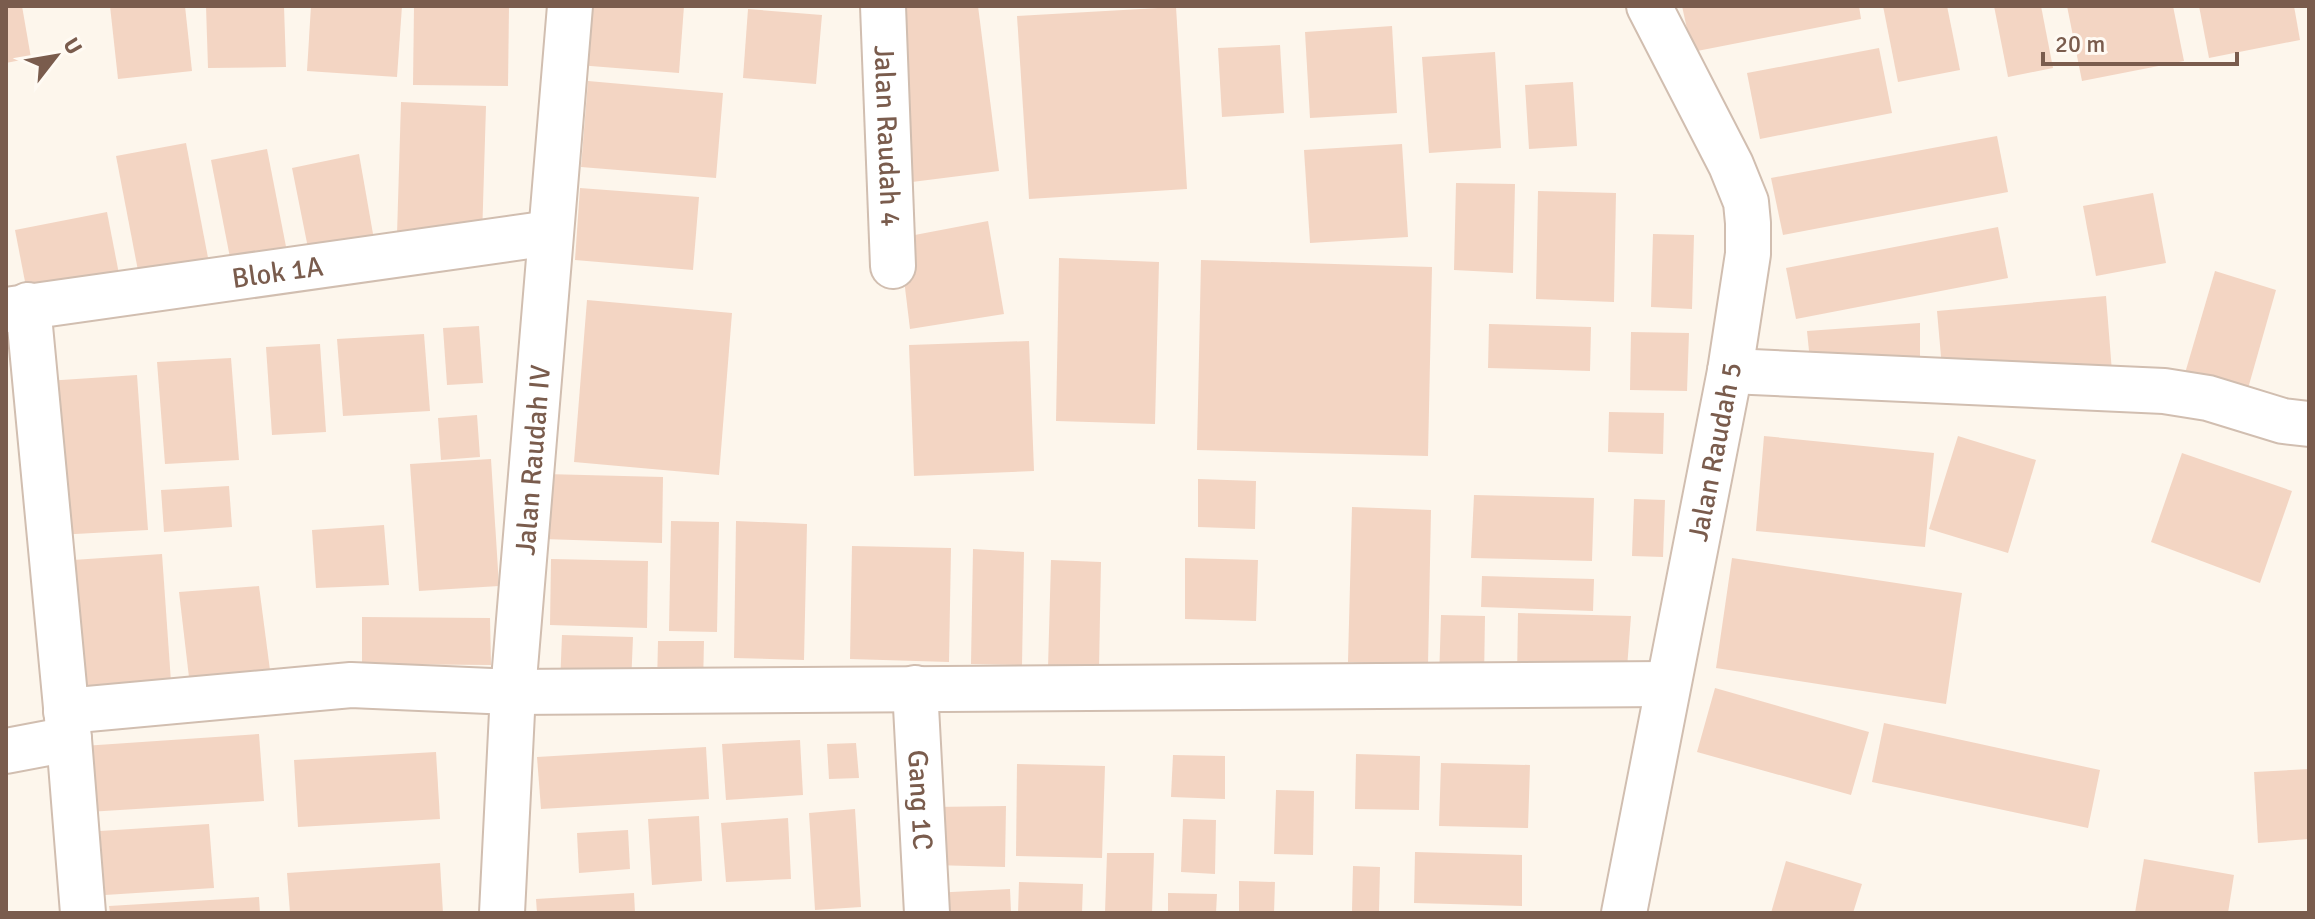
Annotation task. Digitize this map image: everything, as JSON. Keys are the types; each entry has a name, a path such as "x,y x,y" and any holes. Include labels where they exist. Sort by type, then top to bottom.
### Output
{"street":[{"name":"Jalan Raudah IV","path":"502,913 513,692 570,6"},
{"name":"Jalan Raudah 4","path":"883,6 893,266"},
{"name":"Jalan Raudah 5","path":"1624,913 1730,371 1748,254 1746,202 1731,165 1649,6"},
{"name":"Blok 1A","path":"17,308 550,233"},
{"path":"17,308 67,725 83,913"},
{"path":"1730,371 2164,391 2208,398 2283,421 2309,424"},
{"path":"6,751 67,725 351,685 513,692 1667,684"},
{"name":"Gang 1C","path":"915,688 927,913"}],"building":[{"path":"6,6 22,6 31,58 6,63"},
{"path":"110,6 185,6 192,71 118,79"},
{"path":"206,6 284,6 286,67 208,68"},
{"path":"311,6 402,6 397,77 307,71"},
{"path":"414,6 509,6 508,86 413,85"},
{"path":"584,6 684,6 679,73 578,65"},
{"path":"891,6 978,6 999,171 912,182"},
{"path":"1682,6 1859,6 1861,19 1692,52"},
{"path":"1883,6 1947,6 1960,70 1898,82"},
{"path":"1994,6 2041,6 2053,68 2008,77"},
{"path":"2067,6 2173,6 2184,61 2082,81"},
{"path":"2199,6 2294,6 2300,40 2209,58"},
{"path":"1176,7 1187,189 1029,199 1017,16"},
{"path":"748,9 822,15 816,84 743,78"},
{"path":"1392,26 1397,113 1310,118 1305,32"},
{"path":"1280,45 1284,113 1222,117 1218,48"},
{"path":"1879,48 1892,113 1760,139 1747,73"},
{"path":"1495,52 1501,148 1429,153 1422,57"},
{"path":"588,81 723,93 716,178 581,167"},
{"path":"1573,82 1577,146 1529,149 1525,85"},
{"path":"401,102 486,106 482,238 397,235"},
{"path":"1997,136 2008,192 1783,235 1771,178"},
{"path":"186,143 210,268 140,281 116,156"},
{"path":"1402,144 1408,237 1310,243 1304,150"},
{"path":"267,149 289,262 233,273 211,160"},
{"path":"359,154 376,251 311,263 292,168"},
{"path":"1456,183 1515,184 1513,273 1454,270"},
{"path":"580,188 699,197 693,270 575,260"},
{"path":"1538,191 1616,193 1614,302 1536,299"},
{"path":"2153,193 2166,263 2096,276 2083,206"},
{"path":"107,212 119,274 27,292 15,230"},
{"path":"988,221 1004,314 910,329 899,238"},
{"path":"1998,227 2008,278 1796,319 1786,268"},
{"path":"1653,234 1694,235 1692,309 1651,307"},
{"path":"1059,258 1159,262 1155,424 1056,421"},
{"path":"1201,260 1432,267 1428,456 1197,450"},
{"path":"2215,271 2276,290 2245,399 2183,380"},
{"path":"2106,296 2112,372 1942,368 1937,311"},
{"path":"587,300 732,313 719,475 574,462"},
{"path":"1920,323 1920,373 1811,371 1807,331"},
{"path":"1489,324 1591,327 1590,371 1488,368"},
{"path":"479,326 483,383 447,385 443,328"},
{"path":"1631,332 1689,333 1687,391 1630,390"},
{"path":"424,334 430,411 343,416 337,339"},
{"path":"1029,341 1034,471 914,476 909,345"},
{"path":"320,344 326,432 272,435 266,347"},
{"path":"231,358 239,460 165,464 157,362"},
{"path":"137,375 148,530 57,535 46,381"},
{"path":"1609,412 1664,413 1663,454 1608,452"},
{"path":"477,415 480,457 441,460 438,418"},
{"path":"1764,436 1934,453 1925,547 1756,531"},
{"path":"1958,436 2036,460 2008,553 1929,529"},
{"path":"2182,453 2292,491 2260,583 2151,542"},
{"path":"491,459 499,586 419,591 410,464"},
{"path":"545,474 663,477 662,543 544,539"},
{"path":"1198,479 1256,481 1255,529 1198,527"},
{"path":"229,486 232,527 164,532 161,490"},
{"path":"1474,495 1594,498 1592,561 1471,558"},
{"path":"1634,499 1665,500 1663,557 1632,556"},
{"path":"1352,507 1431,510 1428,665 1348,662"},
{"path":"671,521 719,522 717,632 669,631"},
{"path":"736,521 807,524 804,660 734,658"},
{"path":"384,525 389,585 316,588 312,530"},
{"path":"852,546 951,548 949,662 850,659"},
{"path":"973,549 1024,552 1022,665 971,664"},
{"path":"162,554 171,682 77,692 58,561"},
{"path":"1185,558 1258,560 1256,621 1185,619"},
{"path":"1732,558 1962,593 1946,704 1716,668"},
{"path":"551,559 648,561 647,628 550,625"},
{"path":"1051,560 1101,562 1099,669 1048,668"},
{"path":"1482,576 1594,579 1593,611 1481,607"},
{"path":"259,586 271,678 190,686 179,592"},
{"path":"1518,613 1631,616 1626,681 1517,679"},
{"path":"1441,615 1485,616 1484,681 1439,679"},
{"path":"362,617 490,618 491,665 362,664"},
{"path":"562,635 633,637 631,685 560,685"},
{"path":"658,641 704,641 703,686 657,685"},
{"path":"1715,688 1869,732 1851,795 1697,752"},
{"path":"1884,723 2100,770 2088,828 1872,782"},
{"path":"259,734 264,801 88,812 83,746"},
{"path":"800,740 803,795 726,800 722,744"},
{"path":"856,743 859,778 829,779 827,744"},
{"path":"706,747 709,799 541,809 537,757"},
{"path":"436,752 440,819 298,827 294,760"},
{"path":"1356,754 1420,756 1419,810 1355,809"},
{"path":"1173,755 1225,756 1225,799 1171,797"},
{"path":"1441,763 1530,765 1528,828 1439,826"},
{"path":"1017,764 1105,766 1102,858 1016,856"},
{"path":"2309,769 2309,839 2258,843 2254,772"},
{"path":"1276,790 1314,791 1313,855 1274,854"},
{"path":"1006,806 1005,867 933,865 933,807"},
{"path":"855,809 861,907 815,910 809,813"},
{"path":"699,816 702,881 652,885 648,819"},
{"path":"788,818 791,879 726,882 721,823"},
{"path":"1183,819 1216,820 1215,874 1181,872"},
{"path":"209,824 214,888 105,895 100,831"},
{"path":"628,830 630,869 579,873 577,833"},
{"path":"1415,852 1522,855 1522,906 1414,903"},
{"path":"1107,853 1154,853 1152,913 1105,913"},
{"path":"2144,859 2234,875 2228,913 2135,913"},
{"path":"1786,861 1862,884 1853,913 1771,913"},
{"path":"440,863 443,913 290,913 287,873"},
{"path":"1353,866 1380,867 1379,911 1352,911"},
{"path":"1239,881 1275,882 1274,913 1239,913"},
{"path":"1019,882 1083,884 1082,913 1018,913"},
{"path":"1010,889 1011,913 933,913 932,893"},
{"path":"634,893 635,913 537,913 536,899"},
{"path":"1168,893 1217,894 1216,913 1168,913"},
{"path":"259,897 260,913 110,913 109,906"}]}
